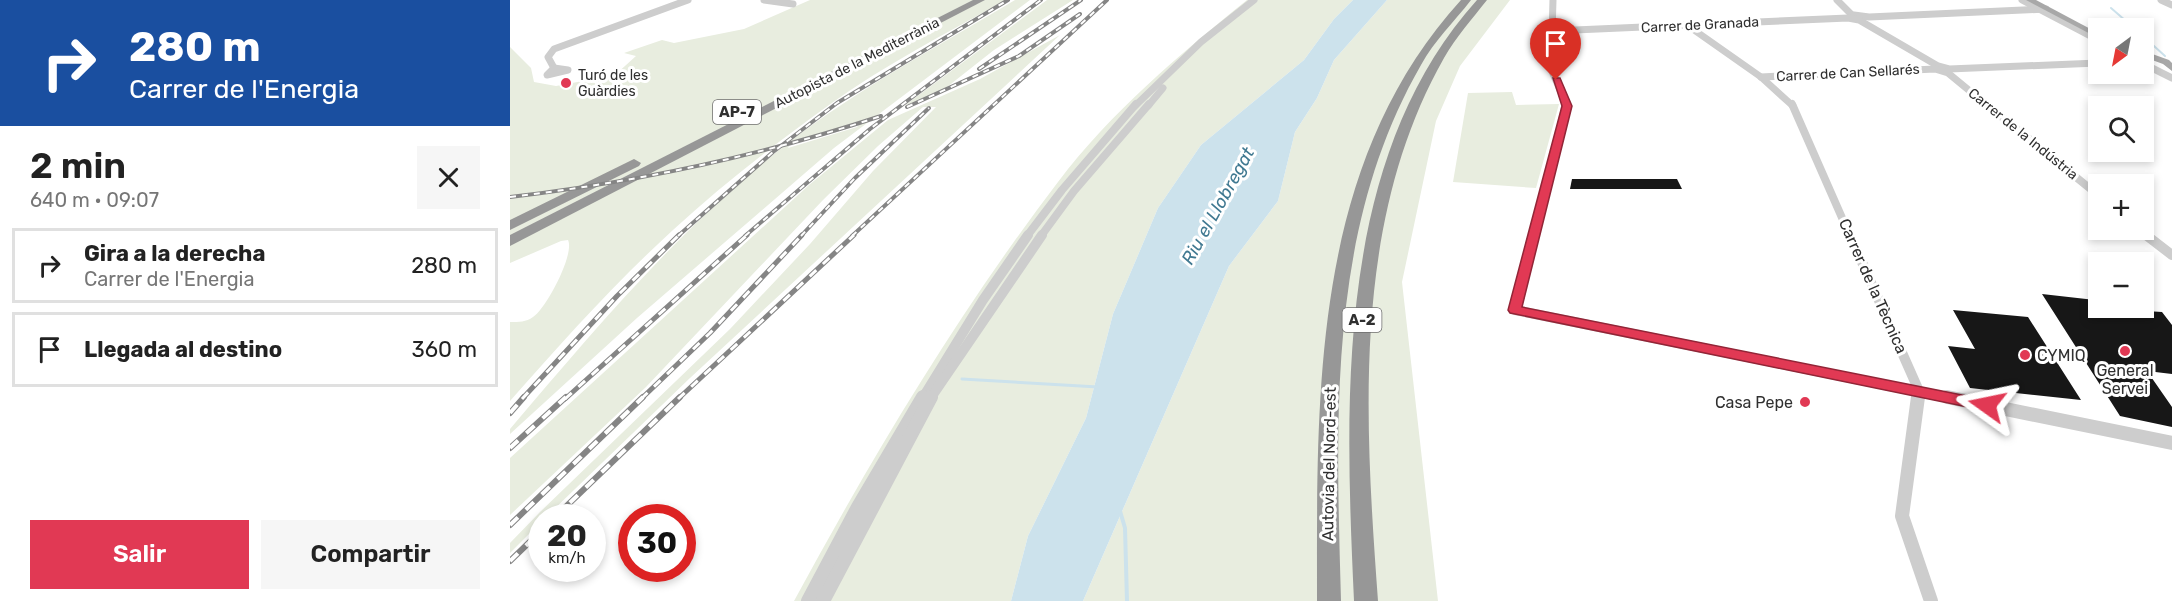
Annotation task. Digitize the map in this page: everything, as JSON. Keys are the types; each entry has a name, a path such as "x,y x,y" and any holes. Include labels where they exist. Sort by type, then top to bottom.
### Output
{"highway":[{"name":"Autopista de la Mediterrània","path":"511,226 962,0"},
{"name":"Autopista de la Mediterrània","path":"510,241 980,0"},
{"name":"Autovia del Nord-est","path":"1329,601 1327,426 1336,314 1347,238 1364,177 1382,130 1415,64 1466,0"},
{"name":"Autovia del Nord-est","path":"1366,601 1357,447 1360,332 1369,258 1377,219 1406,121 1432,66 1453,33 1482,0"}],"main road":[{"path":"2030,0 2088,31"},
{"path":"2040,6 2088,31"},
{"path":"2154,62 2171,66"}],"street":[{"path":"554,68 548,57 554,50 688,0"},
{"path":"764,0 793,4"},
{"path":"808,601 841,536 960,334 1024,240 1125,116 1172,69 1254,0"},
{"path":"823,601 935,390 1060,209 1160,90 1218,36 1263,0"},
{"path":"1553,0 1551,69 1567,106 1515,310 2172,443"},
{"path":"1837,0 1855,18 1936,68 1949,71 2088,64"},
{"path":"2022,0 2040,6"},
{"path":"2161,0 2172,5"},
{"name":"Carrer de Granada","path":"1552,31 1855,18 2040,6"},
{"name":"Carrer de la Tècnica","path":"1687,25 1761,77 1792,104 1920,391"},
{"path":"2154,65 2172,78"},
{"name":"Carrer de Can Sellarés","path":"1761,77 1936,68"},
{"name":"Carrer de la Indústria","path":"1949,71 2088,187"},
{"path":"2153,240 2172,255"},
{"path":"1920,391 1902,516 1931,601"}],"shaded area":[{"path":"810,0 1005,0 850,90 730,181 630,271 510,401 510,322 528,320 539,312 558,281 569,247 568,240 561,241 510,263 510,47 531,68 534,82 556,86 615,75 636,56 624,53 662,40 674,43 744,29"},
{"path":"1015,0 1030,0 834,148 637,318 510,434 510,429 642,278 749,174 843,104","holes":["861,122 857,127 788,148 791,143"]},
{"path":"1047,0 1073,0 994,50 942,91 904,106"},
{"path":"1247,0 1353,0 1334,19 1304,60 1201,145 1158,208 1113,314 1086,418 1028,536 1011,601 794,601 885,440 951,334 1058,182 1123,108 1171,63"},
{"path":"1387,0 1510,0 1460,66 1436,121 1402,282 1438,601 1083,601 1229,266 1278,201 1295,132 1317,98 1334,60"},
{"path":"1060,35 690,378 559,504 548,504 730,329 810,244 873,171 936,107 923,107 878,146 823,200 646,387 510,515 510,458 809,185 888,120 980,79"},
{"path":"1512,92 1516,105 1559,104 1536,188 1453,182 1468,93"},
{"path":"528,524 528,535 510,553 510,543"}],"water":[{"name":"Riu el Llobregat","path":"1353,0 1387,0 1334,60 1317,98 1295,132 1278,201 1229,266 1083,601 1011,601 1028,536 1086,418 1113,314 1158,208 1201,145 1304,60 1334,19"}],"building":[{"path":"1572,179 1677,179 1682,189 1570,189"},
{"path":"2042,294 2088,299 2088,318 2154,318 2154,312 2162,312 2172,325 2172,374 2147,371 2172,407 2172,427 2120,416"},
{"name":"CYMIQ","path":"1953,310 2028,317 2081,400 1970,388 1948,346 1975,349"}],"waterway":[{"path":"2111,8 2122,18"},
{"path":"2154,46 2165,56"},
{"path":"962,379 1098,387"},
{"path":"1120,511 1125,528 1127,601"}],"railway":[{"path":"782,145 837,103 1008,0"},
{"path":"745,236 870,129 1041,0"},
{"path":"979,69 1081,0"},
{"path":"852,236 1107,0"},
{"path":"907,107 1019,56 1080,14"},
{"path":"801,236 855,178 929,108"},
{"path":"782,145 881,116"},
{"path":"510,197 605,184 698,166 782,145"},
{"path":"678,236 782,145"},
{"path":"522,399 617,296 679,235"},
{"path":"565,399 747,235"},
{"path":"641,399 710,333 802,235"},
{"path":"678,399 854,235"},
{"path":"510,413 524,397"},
{"path":"510,448 566,397"},
{"path":"510,525 643,397"},
{"path":"569,504 680,397"},
{"path":"510,561 528,544"}],"place":[{"name":"Turó de les Guàrdies","path":"566,83"},
{"name":"General Servei","path":"2125,351"},
{"name":"CYMIQ","path":"2025,355"},
{"name":"Casa Pepe","path":"1805,402"}],"route":[{"path":"1556,80 1567,106 1515,310 1525,314 1987,405"}]}
